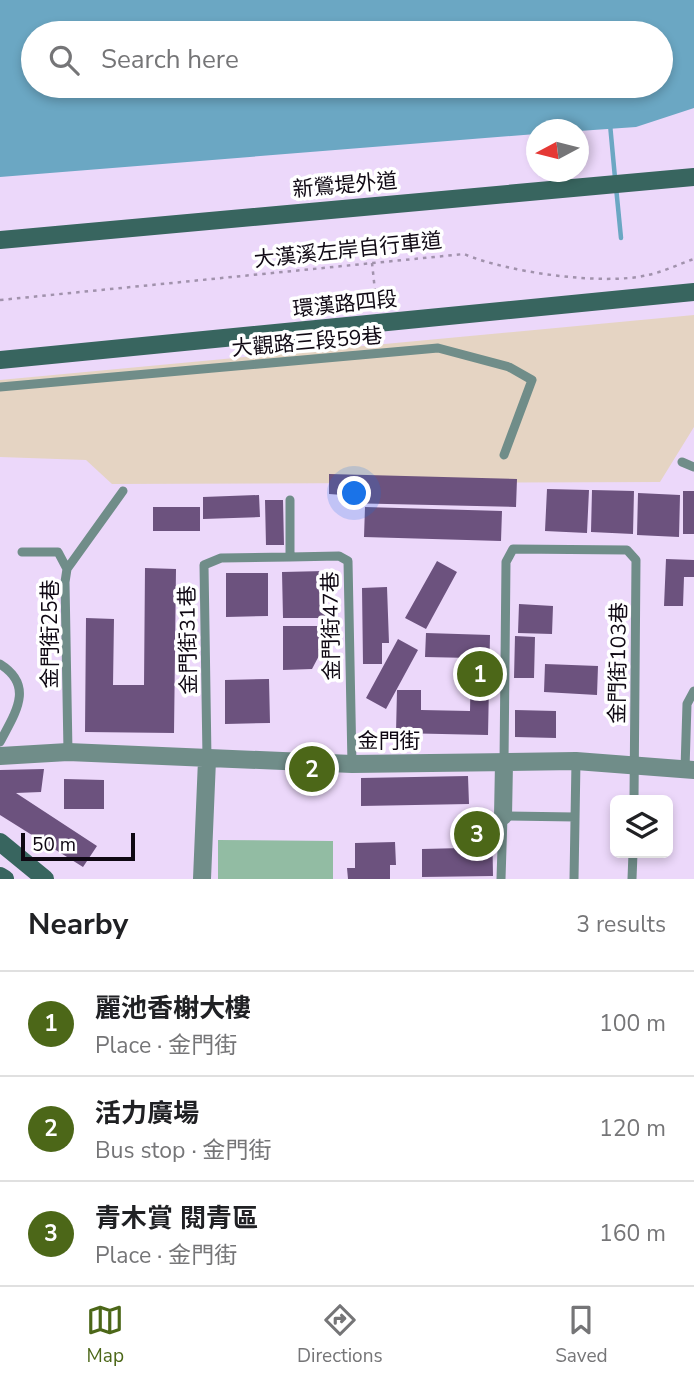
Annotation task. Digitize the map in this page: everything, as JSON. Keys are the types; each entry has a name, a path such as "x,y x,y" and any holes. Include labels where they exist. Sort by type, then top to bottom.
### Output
{"street":[{"name":"新鶯堤外道","path":"0,240 694,177"},
{"name":"環漢路四段","path":"0,360 694,292"},
{"name":"金門街","path":"0,755 68,752 207,760 352,764 576,761 690,770"},
{"path":"202,879 207,760"},
{"path":"503,816 504,763"},
{"path":"0,842 45,879"},
{"path":"0,876 5,879"}],"lane":[{"name":"大觀路三段59巷","path":"0,387 438,348 509,367 532,380 505,455"},
{"path":"682,462 694,467"},
{"name":"金門街25巷","path":"68,752 67,569 123,491"},
{"name":"金門街47巷","path":"290,500 290,557 339,556 348,561 352,764"},
{"name":"金門街103巷","path":"504,763 506,562 513,549 627,550 636,560 634,795"},
{"path":"23,552 58,552 67,569"},
{"name":"金門街31巷","path":"207,760 204,565 221,558 290,557"},
{"path":"0,664 14,673 19,684 19,705 0,742"},
{"path":"690,770 687,704 694,691"},
{"path":"574,879 576,761"},
{"path":"501,879 503,816 575,817"},
{"path":"632,879 633,858"}],"path":[{"name":"大漢溪左岸自行車道","path":"0,300 464,254 485,263 606,280 648,275 694,259"},
{"path":"372,263 376,300"}],"shaded area":[{"path":"694,315 694,427 660,482 112,484 86,460 0,457 0,380"}],"green space":[{"path":"218,840 333,841 333,879 218,879"}],"water":[{"path":"0,0 694,0 694,108 636,127 589,130 589,119 526,119 526,135 0,177"}],"building":[{"path":"329,474 517,479 516,507 343,503 343,495 329,494"},
{"path":"547,489 589,490 587,533 545,531"},
{"path":"592,490 634,491 633,534 591,532"},
{"path":"683,491 694,491 694,534 683,534"},
{"path":"638,493 680,495 679,537 637,535"},
{"path":"259,495 260,517 203,519 203,497"},
{"path":"265,500 283,500 284,545 266,545"},
{"path":"153,507 200,507 200,531 153,531"},
{"path":"365,507 502,511 501,541 364,537"},
{"path":"666,559 694,560 694,577 684,577 683,606 664,606"},
{"path":"437,561 457,572 426,629 405,618"},
{"path":"145,568 176,569 174,733 85,732 86,618 114,619 113,685 144,685"},
{"path":"325,571 326,618 283,618 282,572"},
{"path":"226,573 268,573 268,616 226,617"},
{"path":"387,587 389,643 382,643 382,664 363,664 362,588"},
{"path":"519,604 553,606 552,634 518,633"},
{"path":"283,626 321,626 321,652 312,669 283,670"},
{"path":"426,633 490,635 488,735 396,733 397,690 421,690 421,710 470,711 471,658 425,657"},
{"path":"515,636 535,637 534,678 514,678"},
{"path":"398,639 418,650 386,709 366,698"},
{"path":"545,664 598,666 597,695 544,692"},
{"path":"269,679 270,723 225,724 225,680"},
{"path":"515,710 556,711 556,738 515,737"},
{"path":"44,769 41,792 16,793 97,846 83,867 0,815 0,770"},
{"path":"468,776 469,804 361,806 361,778"},
{"path":"64,779 104,780 104,809 64,809"},
{"path":"462,819 492,819 493,876 422,877 422,849 463,848"},
{"path":"395,842 396,865 390,865 390,879 348,879 347,868 355,868 355,843"}],"waterway":[{"path":"610,124 615,178"},
{"path":"616,187 621,238"}],"place":[{"name":"麗池香榭大樓","path":"480,674"},
{"name":"活力廣場","path":"312,769"},
{"name":"青木賞 閱青區","path":"477,834"}]}
